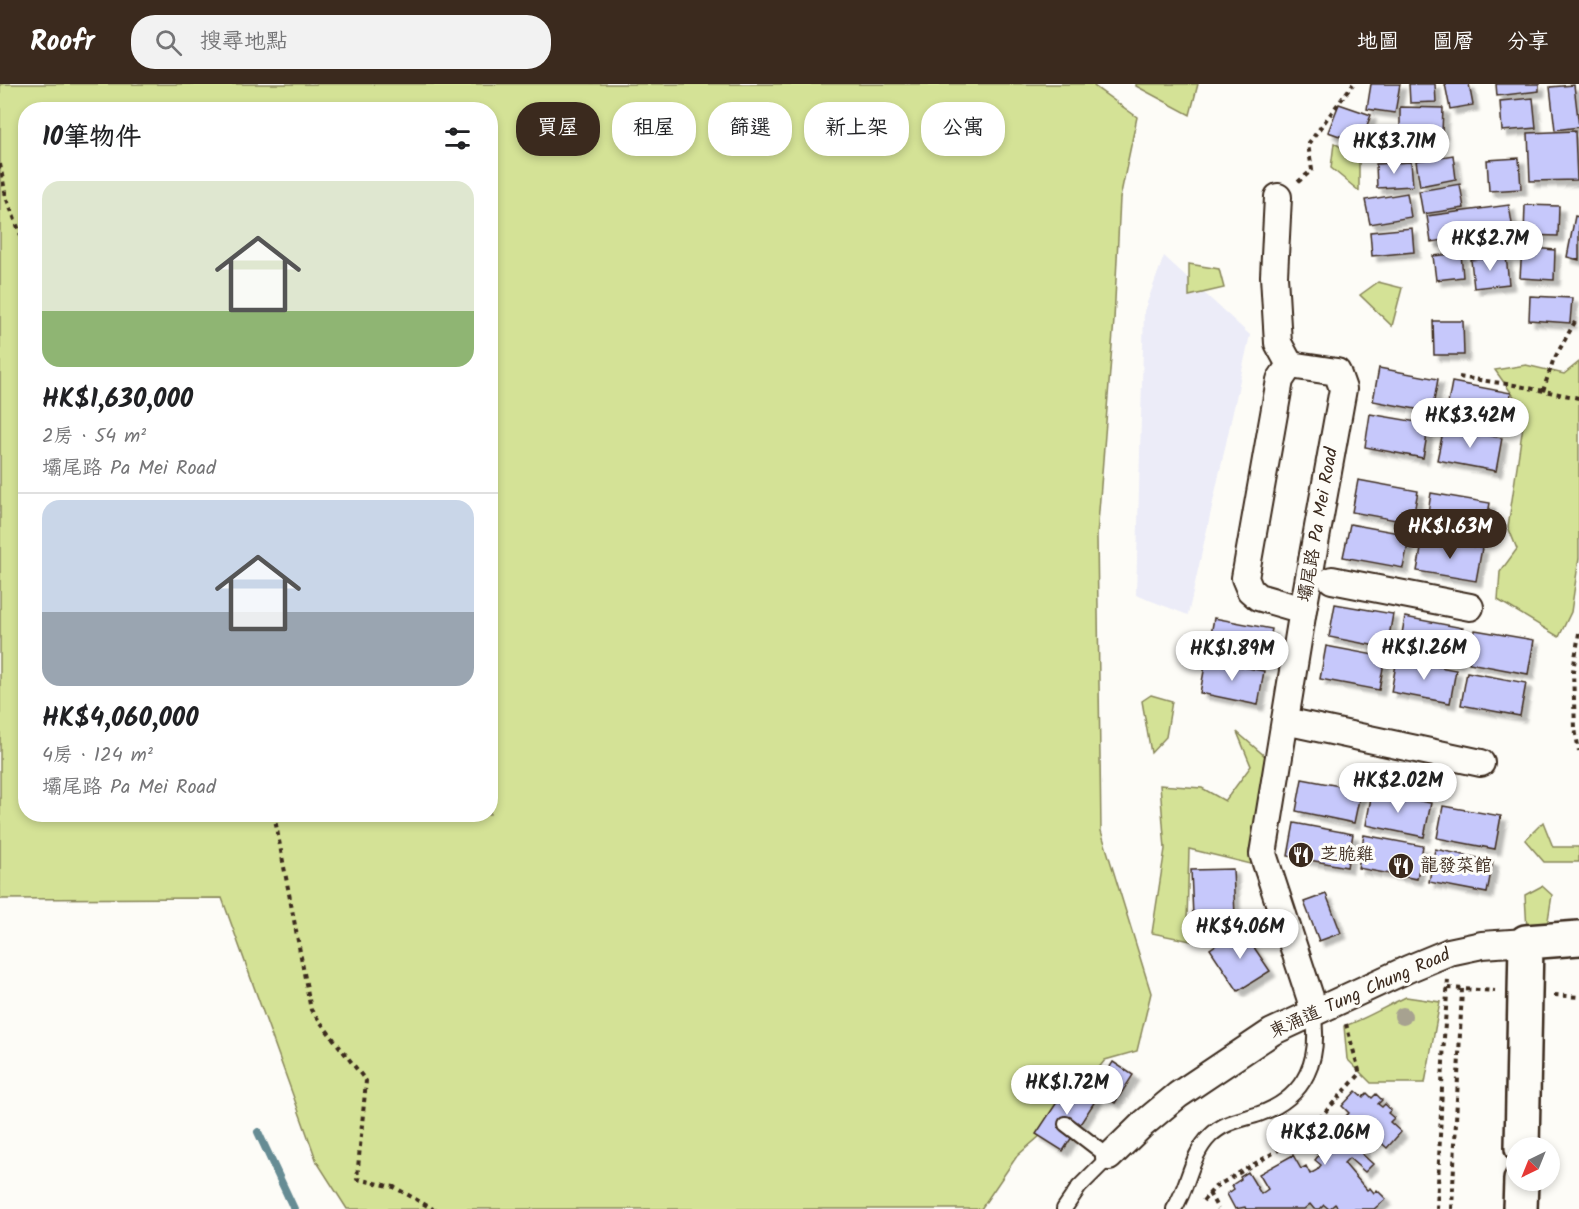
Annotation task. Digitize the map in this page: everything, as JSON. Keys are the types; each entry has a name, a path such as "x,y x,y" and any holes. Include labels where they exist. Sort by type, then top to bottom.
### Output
{"main road":[{"name":"東涌道 Tung Chung Road","path":"1526,942 1579,938"},
{"path":"1522,1137 1526,942"},
{"path":"1520,1209 1521,1191"}],"street":[{"path":"1278,197 1274,276 1278,343 1290,365 1280,380 1245,578 1250,590 1258,597 1303,610"},
{"name":"壩尾路 Pa Mei Road","path":"1290,365 1337,372 1343,389 1303,610 1263,854 1313,1012"},
{"path":"1332,580 1470,607"},
{"path":"1286,722 1481,763"},
{"name":"東涌道 Tung Chung Road","path":"1109,1157 1143,1124 1178,1095 1272,1032 1449,952 1482,945 1526,942"}],"lane":[{"path":"1174,1209 1182,1197 1192,1163 1200,1148 1211,1135 1224,1125 1270,1109 1294,1092 1303,1081 1315,1054 1316,1030 1313,1012"},
{"path":"1064,1209 1079,1187 1109,1157 1066,1124"}],"path":[{"path":"1278,197 1312,170 1308,144 1353,84"},
{"path":"0,164 6,197 18,228"},
{"path":"1543,391 1553,361 1576,320"},
{"path":"1459,377 1579,398"},
{"path":"1579,633 1573,671 1575,729 1579,751"},
{"path":"276,822 311,1010 366,1081 357,1179 394,1188 433,1209"},
{"path":"1437,1209 1448,988"},
{"path":"1452,1209 1462,989"},
{"path":"1201,1204 1215,1187 1304,1135 1360,1074 1344,1017"},
{"path":"1209,1193 1218,1209"}],"shaded area":[{"path":"1164,256 1250,335 1188,615 1136,595 1144,311"}],"green space":[{"path":"0,84 1094,84 1137,117 1120,198 1114,320 1097,536 1101,831 1151,993 1137,1051 1105,1060 1056,1122 1017,1156 981,1209 347,1209 317,1162 222,898 0,899"},
{"path":"1136,84 1198,84 1190,115 1136,86"},
{"path":"1334,143 1359,157 1359,191 1331,168"},
{"path":"1189,264 1219,269 1224,288 1189,296"},
{"path":"1378,282 1402,288 1392,326 1360,295"},
{"path":"1579,362 1579,558 1571,612 1559,637 1498,600 1500,572 1517,549 1508,527 1525,412 1495,370 1526,365 1564,374"},
{"path":"1151,695 1172,701 1166,737 1151,753 1142,701"},
{"path":"1237,732 1289,777 1277,841 1255,865 1189,849 1187,921 1213,933 1200,943 1152,933 1165,849 1160,785 1202,788 1225,801 1251,766"},
{"path":"1543,822 1553,847 1579,847 1579,862 1544,862 1525,840"},
{"path":"1542,886 1552,895 1547,926 1527,930 1525,895"},
{"path":"1406,997 1440,1002 1425,1083 1371,1083 1347,1059 1344,1026"}],"building":[{"path":"1371,84 1400,84 1395,113 1367,109"},
{"path":"1409,84 1435,84 1436,102 1410,103"},
{"path":"1445,84 1469,84 1473,105 1450,109"},
{"path":"1496,84 1539,84 1539,91 1497,96"},
{"path":"1574,85 1579,127 1555,130 1550,87"},
{"path":"1533,98 1536,128 1502,131 1500,101"},
{"path":"1339,104 1371,115 1360,143 1328,132"},
{"path":"1400,107 1443,108 1442,133 1400,132"},
{"path":"1575,131 1577,180 1530,181 1528,133"},
{"path":"1453,155 1456,179 1420,186 1416,161"},
{"path":"1519,158 1521,189 1489,191 1487,160"},
{"path":"1411,162 1413,186 1377,188 1376,164"},
{"path":"1460,184 1464,208 1423,214 1419,191"},
{"path":"1407,193 1411,217 1370,224 1365,200"},
{"path":"1509,205 1513,230 1431,242 1427,216"},
{"path":"1525,205 1559,206 1558,236 1524,235"},
{"path":"1575,216 1579,217 1579,260 1567,257"},
{"path":"1412,228 1414,252 1372,256 1370,232"},
{"path":"1522,247 1555,250 1554,280 1520,278"},
{"path":"1461,253 1463,277 1436,280 1433,256"},
{"path":"1506,256 1509,284 1474,288 1471,260"},
{"path":"1530,296 1572,298 1570,323 1529,320"},
{"path":"1433,321 1463,321 1464,355 1434,355"},
{"path":"1379,368 1438,379 1432,412 1373,401"},
{"path":"1452,382 1511,393 1505,426 1446,414"},
{"path":"1370,414 1429,424 1423,458 1365,447"},
{"path":"1444,427 1502,438 1496,471 1437,460"},
{"path":"1358,480 1418,491 1412,523 1352,512"},
{"path":"1431,493 1490,503 1484,536 1426,526"},
{"path":"1350,524 1410,535 1403,568 1343,557"},
{"path":"1423,538 1482,548 1476,581 1417,571"},
{"path":"1335,604 1393,614 1387,648 1329,637"},
{"path":"1405,617 1463,628 1457,661 1399,650"},
{"path":"1214,618 1272,629 1265,662 1208,651"},
{"path":"1475,630 1534,640 1528,674 1469,663"},
{"path":"1326,646 1385,657 1379,690 1320,679"},
{"path":"1397,659 1456,670 1450,703 1391,692"},
{"path":"1206,660 1264,671 1258,705 1200,693"},
{"path":"1467,672 1526,683 1520,716 1461,705"},
{"path":"1302,779 1361,790 1354,823 1296,811"},
{"path":"1372,792 1431,803 1424,837 1366,825"},
{"path":"1443,806 1501,816 1495,849 1437,838"},
{"path":"1294,823 1353,834 1347,867 1288,856"},
{"path":"1364,835 1423,846 1417,879 1358,868"},
{"path":"1435,849 1493,861 1487,893 1429,882"},
{"path":"1233,869 1235,916 1193,917 1191,870"},
{"path":"1326,894 1341,933 1319,941 1304,902"},
{"path":"1241,928 1270,971 1238,991 1210,949"},
{"path":"1113,1062 1133,1075 1115,1103 1095,1090"},
{"path":"1071,1081 1097,1098 1063,1151 1036,1134"},
{"path":"1356,1091 1363,1097 1367,1093 1372,1098 1376,1094 1382,1100 1378,1104 1382,1107 1385,1104 1391,1110 1388,1113 1394,1118 1390,1122 1401,1132 1387,1148 1376,1138 1372,1142 1366,1137 1359,1145 1365,1151 1362,1154 1373,1164 1365,1172 1349,1158 1344,1163 1367,1190 1370,1188 1374,1193 1377,1190 1386,1199 1374,1209 1339,1209 1335,1204 1329,1209 1324,1205 1320,1209 1314,1209 1310,1204 1304,1209 1246,1209 1245,1207 1235,1209 1227,1194 1234,1189 1232,1185 1248,1172 1261,1194 1268,1189 1259,1174 1293,1155 1301,1169 1306,1166 1310,1174 1317,1170 1321,1165 1315,1160 1319,1155 1307,1144 1327,1122 1334,1128 1337,1125 1343,1130 1350,1122 1345,1117 1349,1113 1342,1106"}],"waterway":[{"path":"258,1132 294,1209"}],"place":[{"name":"芝脆雞","path":"1301,855"},
{"name":"龍發菜館","path":"1401,866"}]}
